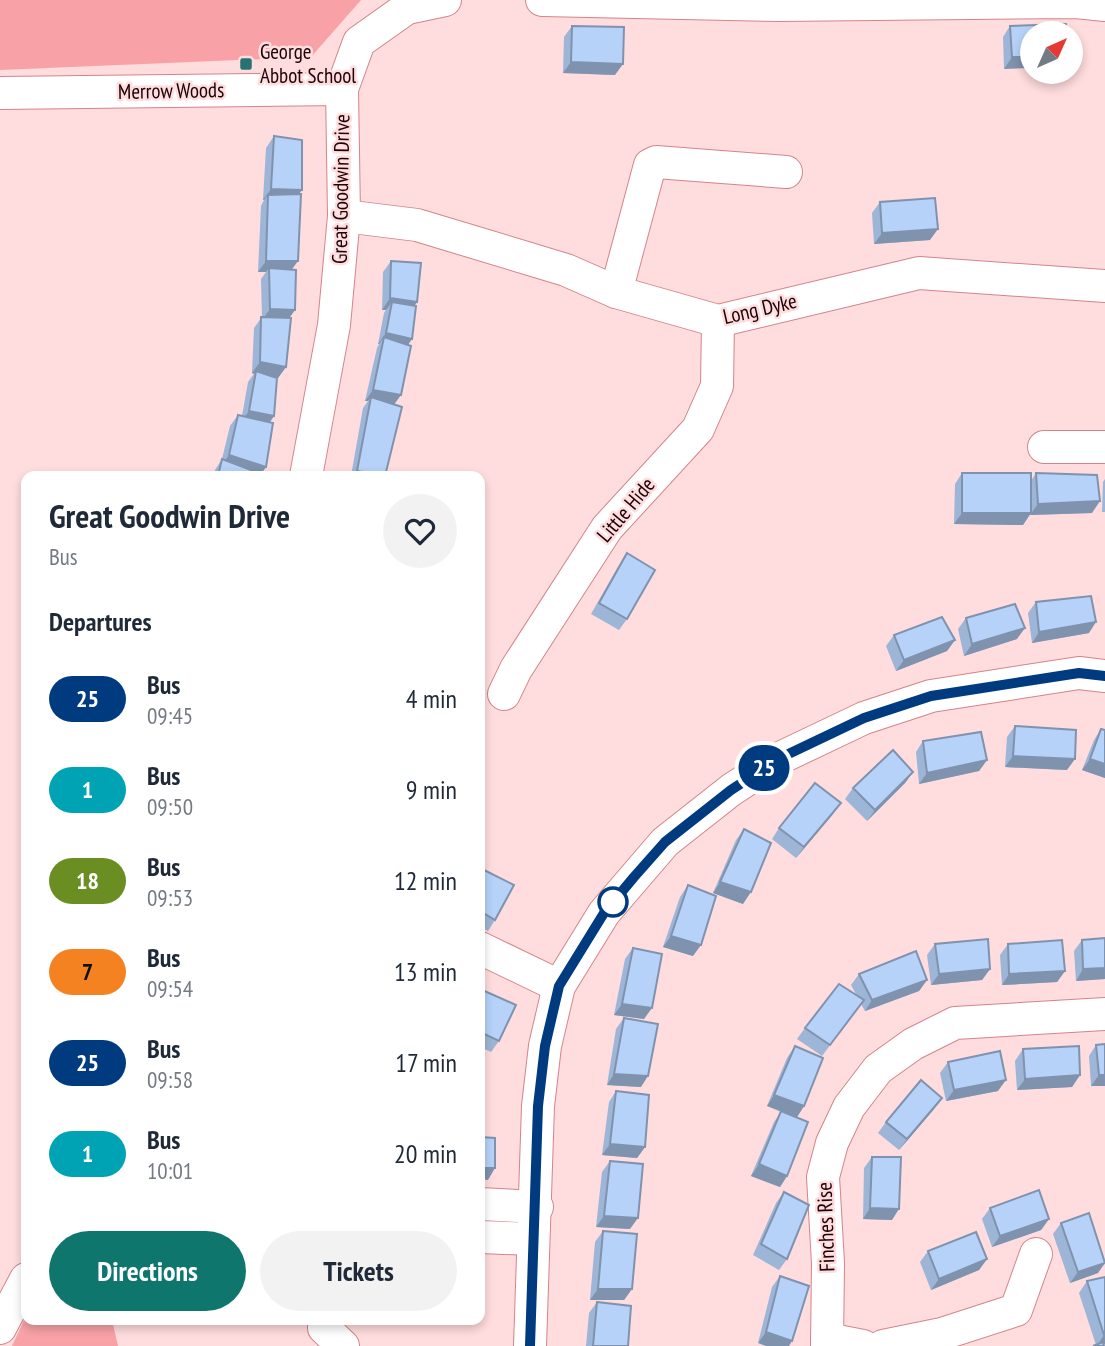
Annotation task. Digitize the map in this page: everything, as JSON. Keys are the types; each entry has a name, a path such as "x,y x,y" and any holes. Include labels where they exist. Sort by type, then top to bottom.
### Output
{"street":[{"name":"Great Goodwin Drive","path":"307,471 334,325 344,216 342,89 359,42 407,8 445,0"},
{"path":"542,0 779,5 1076,2 1105,5"},
{"name":"Merrow Woods","path":"0,93 342,89"},
{"path":"616,292 650,165 656,162 786,172"},
{"name":"Long Dyke","path":"344,216 416,225 566,270 616,292 718,321 919,272 1105,286"},
{"name":"Little Hide","path":"504,694 516,669 607,528 698,429 717,386 718,321"},
{"path":"1044,447 1105,447"},
{"path":"530,1346 533,1239 537,1207 538,1106 545,1046 559,986 604,913 665,842 731,790 780,758 864,718 931,696 1079,673 1105,676"},
{"path":"485,950 559,986"},
{"name":"Finches Rise","path":"827,1343 828,1263 823,1177 832,1143 849,1107 878,1069 913,1044 955,1023 1105,1014"},
{"path":"485,1204 537,1207"},
{"path":"485,1237 533,1239"},
{"path":"883,1346 942,1334 1016,1310 1036,1254"},
{"path":"0,1328 21,1288"},
{"path":"324,1325 343,1346"},
{"path":"827,1343 863,1346"}],"shaded area":[{"path":"0,0 361,0 311,57 0,70"},
{"path":"22,1325 113,1325 118,1346 12,1346"}],"building":[{"path":"572,26 624,27 623,64 571,62"},
{"path":"1010,26 1020,26 1020,57 1012,57"},
{"path":"274,136 302,140 302,190 271,189"},
{"path":"301,194 298,261 266,261 268,195"},
{"path":"935,198 938,229 882,233 880,202"},
{"path":"391,261 421,263 417,302 390,298"},
{"path":"269,268 296,270 295,310 270,309"},
{"path":"392,302 416,306 412,339 386,333"},
{"path":"261,317 291,318 286,367 260,362"},
{"path":"384,337 411,346 401,395 373,390"},
{"path":"256,371 277,378 274,416 249,411"},
{"path":"371,397 402,407 386,471 357,471"},
{"path":"238,415 273,423 266,467 229,455"},
{"path":"222,459 254,471 219,471"},
{"path":"962,473 1031,473 1031,513 962,513"},
{"path":"1036,473 1097,475 1100,501 1038,504"},
{"path":"627,553 655,570 627,619 599,603"},
{"path":"1091,596 1096,622 1039,632 1036,602"},
{"path":"1015,604 1025,628 972,644 966,618"},
{"path":"942,617 955,640 904,660 894,635"},
{"path":"1015,726 1076,730 1075,759 1013,756"},
{"path":"1101,729 1105,730 1105,764 1090,759"},
{"path":"981,732 987,760 927,773 923,741"},
{"path":"893,750 913,772 875,810 853,788"},
{"path":"815,783 841,803 804,847 779,828"},
{"path":"744,829 771,843 751,892 720,882"},
{"path":"485,870 514,885 495,920 485,914"},
{"path":"688,885 716,896 701,945 671,936"},
{"path":"1105,938 1105,968 1083,969 1082,940"},
{"path":"988,939 990,969 939,974 935,944"},
{"path":"1062,940 1065,971 1009,974 1008,944"},
{"path":"633,948 662,954 652,1008 622,1004"},
{"path":"916,951 927,980 872,1000 859,974"},
{"path":"839,984 864,1000 830,1045 805,1028"},
{"path":"485,991 516,1005 499,1041 485,1034"},
{"path":"624,1018 658,1024 648,1076 614,1074"},
{"path":"1105,1044 1105,1075 1099,1075 1096,1045"},
{"path":"795,1046 823,1058 804,1106 774,1095"},
{"path":"1079,1046 1080,1075 1025,1079 1023,1049"},
{"path":"1000,1051 1006,1080 954,1090 948,1062"},
{"path":"921,1080 942,1098 907,1139 886,1122"},
{"path":"616,1091 649,1095 645,1147 610,1144"},
{"path":"781,1111 808,1122 787,1176 759,1164"},
{"path":"485,1137 495,1138 495,1168 485,1168"},
{"path":"872,1157 901,1157 899,1209 870,1208"},
{"path":"610,1161 643,1164 638,1218 604,1216"},
{"path":"1039,1190 1049,1219 1000,1236 990,1208"},
{"path":"784,1192 809,1205 787,1259 761,1244"},
{"path":"1089,1213 1105,1263 1078,1272 1061,1223"},
{"path":"603,1231 637,1234 632,1289 598,1289"},
{"path":"976,1232 987,1259 939,1279 928,1251"},
{"path":"780,1276 809,1286 792,1341 766,1332"},
{"path":"1105,1277 1105,1335 1104,1335 1087,1281"},
{"path":"597,1302 631,1306 628,1346 593,1346"}],"bus line":[{"name":"25","path":"530,1346 533,1239 537,1207 538,1106 545,1046 559,986 604,913 634,877 665,842 731,790 780,758 864,718 931,696 1079,673 1105,676"}],"place":[{"name":"George Abbot School","path":"246,64"}]}
